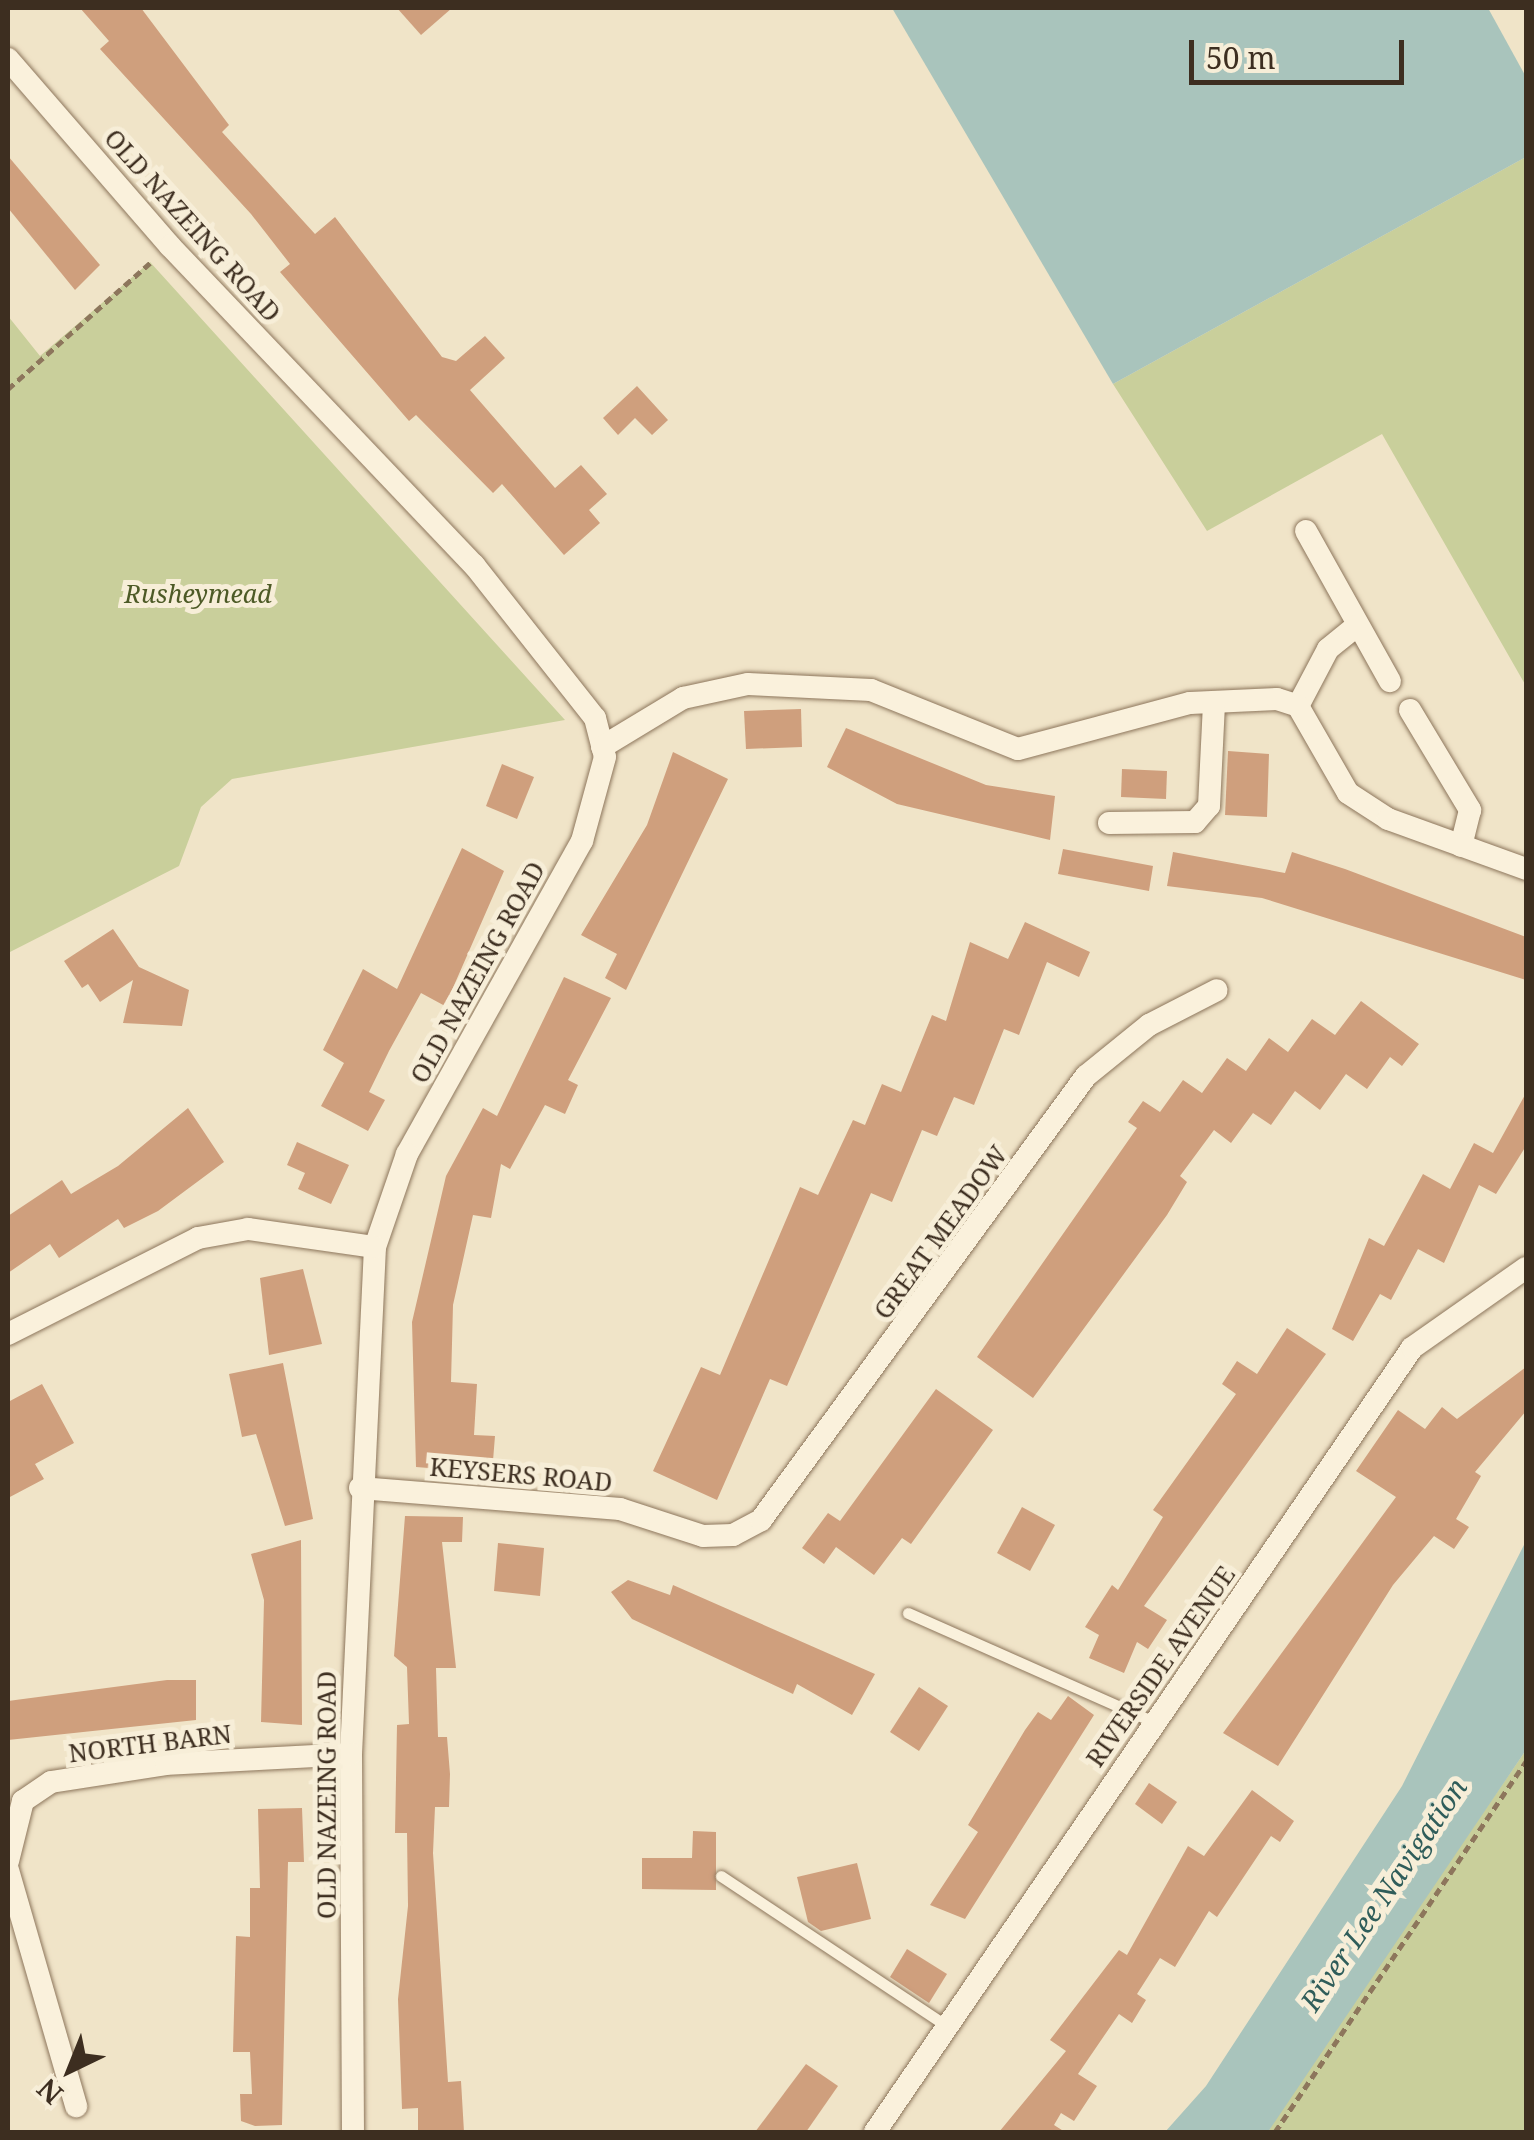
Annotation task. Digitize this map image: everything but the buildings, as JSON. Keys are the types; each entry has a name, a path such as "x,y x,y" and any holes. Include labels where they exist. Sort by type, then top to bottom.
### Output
{"street":[{"name":"OLD NAZEING ROAD","path":"8,60 170,246 474,566 595,718 602,746 601,796 582,841 406,1154 375,1247 360,1488 352,1754 353,2132"},
{"path":"1306,531 1390,681"},
{"path":"1298,706 1328,649 1356,626"},
{"path":"602,746 683,698 748,684 871,690 1018,749 1214,702 1298,706"},
{"path":"1108,823 1195,822 1209,806 1214,702"},
{"path":"1298,706 1348,794 1462,846 1526,869"},
{"path":"1410,710 1470,810 1462,846"},
{"name":"GREAT MEADOW","path":"733,1535 761,1520 788,1485 1086,1076 1149,1025 1217,990"},
{"path":"8,1334 198,1238 248,1229 375,1247"},
{"name":"RIVERSIDE AVENUE","path":"875,2132 1412,1348 1526,1268"},
{"name":"KEYSERS ROAD","path":"360,1488 620,1510 703,1536 733,1535"},
{"name":"NORTH BARN","path":"8,1860 23,1800 51,1782 166,1764 352,1754"},
{"path":"8,1870 76,2106"}],"lane":[{"path":"908,1613 1154,1722"},
{"path":"721,1876 947,2026"}],"path":[{"path":"8,389 170,246"},
{"path":"1276,2132 1526,1761"}],"green space":[{"path":"1526,157 1526,686 1382,434 1207,531 1113,384"},
{"name":"Rusheymead","path":"150,262 565,720 232,779 201,807 179,866 8,953 8,316 40,356"},
{"path":"1526,1750 1526,2132 1268,2132 1290,2094"}],"water":[{"path":"892,8 1488,8 1526,77 1526,157 1113,384"},
{"name":"River Lee Navigation","path":"1526,1541 1526,1750 1268,2132 1165,2132 1206,2086 1402,1786"}]}
